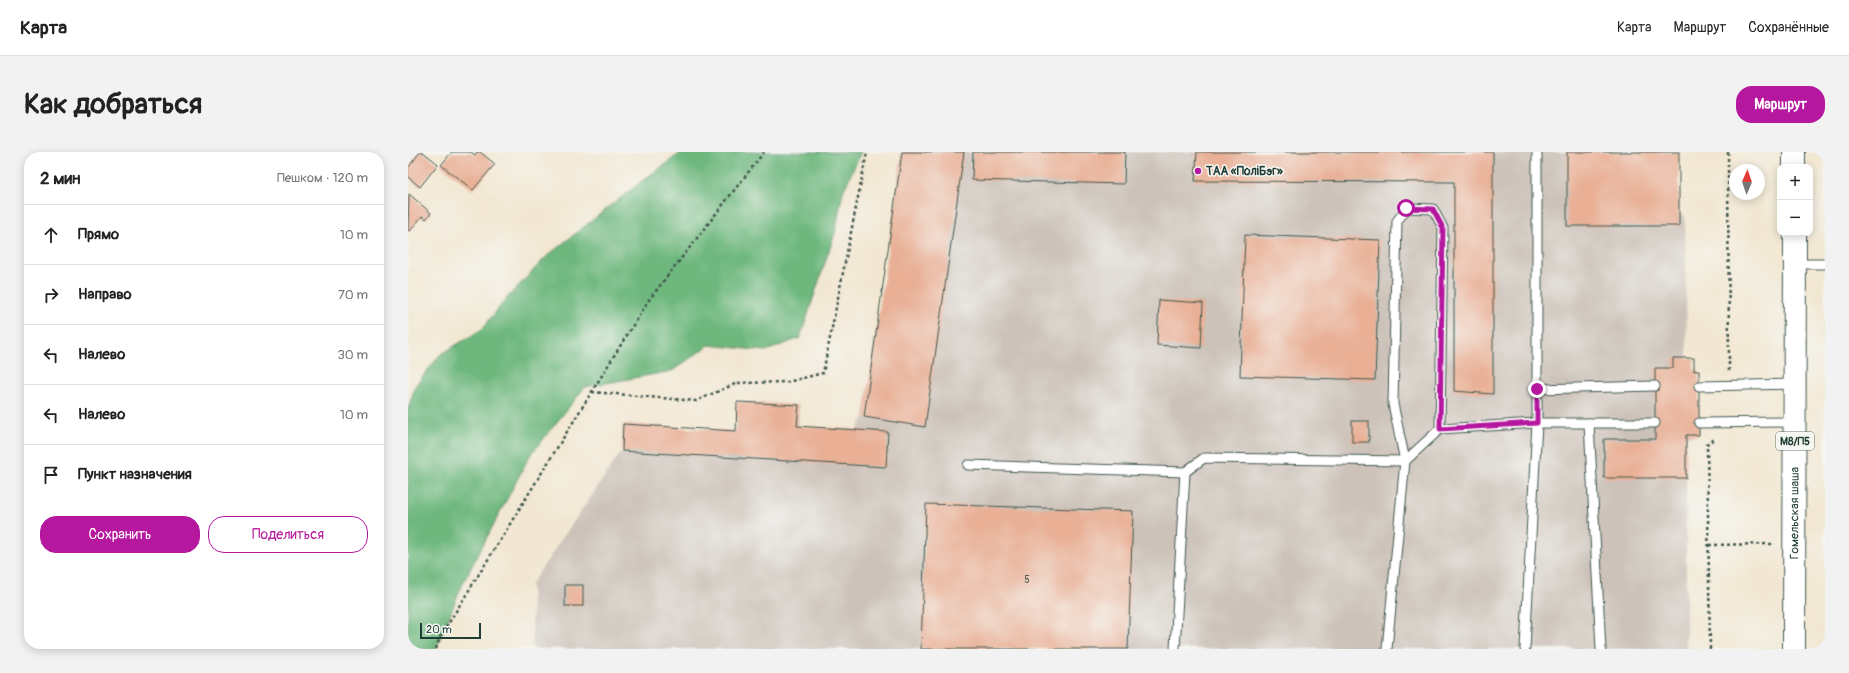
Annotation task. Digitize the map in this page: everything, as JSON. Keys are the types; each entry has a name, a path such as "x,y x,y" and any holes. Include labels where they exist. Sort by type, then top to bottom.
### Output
{"main road":[{"path":"1794,152 1794,164"},
{"name":"Гомельская шаша","path":"1794,649 1795,236"}],"lane":[{"path":"1525,649 1537,423 1536,152"},
{"path":"1387,649 1405,461 1393,404 1397,221 1406,208 1433,209 1443,228 1440,429"},
{"path":"1795,264 1825,264"},
{"path":"1699,386 1795,384"},
{"path":"1537,389 1655,386"},
{"path":"1699,423 1795,422"},
{"path":"968,465 1185,472 1204,458 1405,461 1440,429 1537,423 1655,423"},
{"path":"1589,423 1602,649"},
{"path":"1175,649 1185,472"}],"path":[{"path":"436,649 440,637 648,301 764,152"},
{"path":"592,392 696,401 737,383 788,382 823,373 867,152"},
{"path":"1708,546 1772,544"}],"shaded area":[{"path":"902,152 1679,152 1679,215 1685,215 1687,358 1694,358 1694,370 1699,370 1699,435 1686,436 1686,649 533,649 531,584 622,451 623,424 735,431 737,402 799,405 798,426 857,430 864,417"}],"green space":[{"path":"682,152 861,152 843,192 835,233 800,338 766,351 709,345 672,371 585,387 529,457 461,587 436,649 408,649 408,410 415,386 440,355 482,329 506,299 547,256 642,181"}],"building":[{"path":"420,152 423,152 438,164 420,187 408,177 408,168"},
{"path":"452,152 471,152 475,155 477,152 480,152 495,164 473,190 441,165"},
{"path":"902,152 964,152 925,427 864,417"},
{"path":"973,152 1125,152 1124,184 972,180"},
{"path":"1197,152 1493,152 1493,394 1454,391 1454,182 1195,181"},
{"path":"1567,152 1679,152 1679,226 1567,226"},
{"path":"409,194 431,213 426,219 422,216 410,231 408,230"},
{"path":"1245,235 1380,240 1375,380 1240,376"},
{"path":"1159,300 1203,303 1201,348 1157,345"},
{"path":"1673,358 1694,358 1694,371 1699,370 1699,435 1686,435 1686,478 1604,478 1604,439 1655,439 1655,368 1673,368"},
{"path":"737,402 799,405 797,426 888,432 886,467 622,451 623,424 736,431"},
{"path":"1352,421 1369,421 1369,442 1352,442"},
{"path":"926,504 1133,511 1128,649 921,649"},
{"path":"565,585 583,585 583,606 565,606"}],"place":[{"name":"ТАА «ПоліБэг»","path":"1198,171"}],"route":[{"path":"1406,208 1433,209 1443,228 1440,429 1537,423 1537,389"}]}
